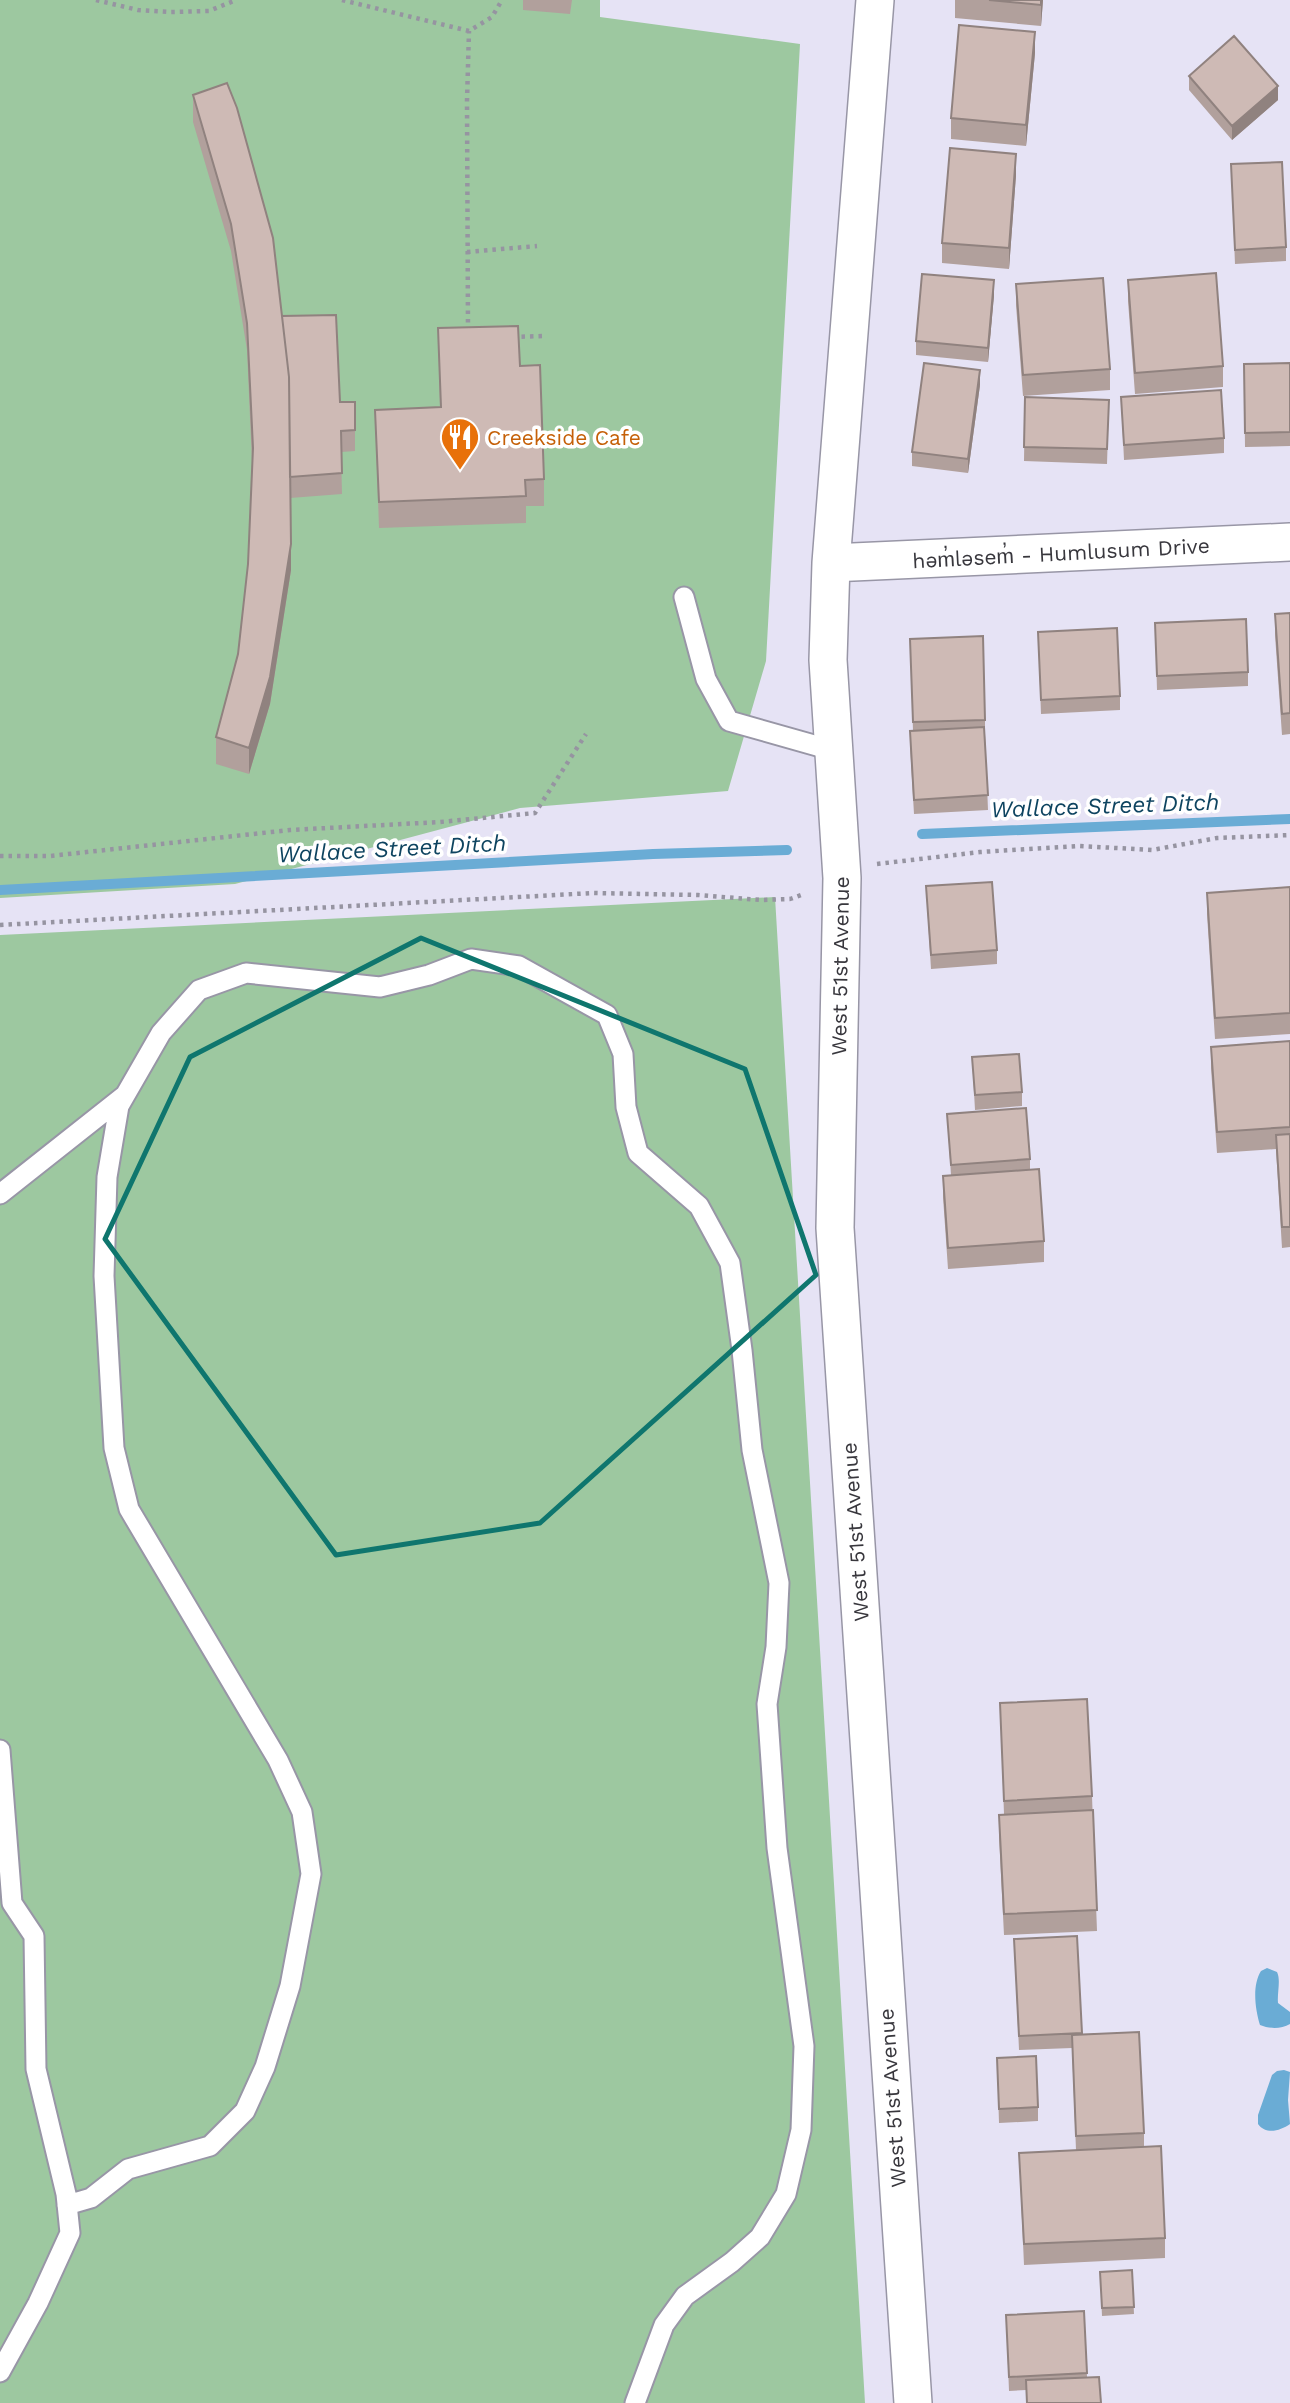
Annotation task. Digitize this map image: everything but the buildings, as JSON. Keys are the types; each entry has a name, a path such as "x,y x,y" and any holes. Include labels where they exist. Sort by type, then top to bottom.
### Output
{"street":[{"name":"West 51st Avenue","path":"875,0 831,563 828,660 842,878 835,1228 912,2403"},
{"name":"həm̓ləsem̓ - Humlusum Drive","path":"831,563 1290,542"}],"lane":[{"path":"684,597 706,679 729,720 835,751"},
{"path":"67,2205 91,2198 128,2169 211,2146 245,2111 265,2067 290,1986 311,1874 302,1812 278,1760 129,1509 114,1448 107,1366 104,1276 107,1177 118,1106 161,1032 199,990 246,973 380,987 429,975 471,959 519,967 607,1015 623,1054 626,1107 638,1153 699,1206 730,1263 752,1450 779,1583 776,1647 767,1704 777,1848 804,2046 801,2130 786,2194 767,2226 760,2237 732,2262 685,2296 664,2325 635,2403"},
{"path":"0,1195 125,1095"},
{"path":"0,1750 12,1903 34,1936 36,2069 67,2205 69,2233 38,2303 0,2372"}],"path":[{"path":"96,0 138,10 170,12 209,11 236,0"},
{"path":"342,0 469,31 492,17 502,0"},
{"path":"468,340 469,31"},
{"path":"467,252 537,246"},
{"path":"505,338 542,336"},
{"path":"0,856 50,856 290,830 440,822 535,813 586,734"},
{"path":"874,865 980,852 1080,846 1152,850 1217,838 1290,835"},
{"path":"0,925 593,893 698,895 771,900 790,899 811,891"}],"highlighted area":[{"path":"421,938 745,1069 816,1275 540,1523 336,1555 105,1239 190,1057"}],"green space":[{"path":"0,0 600,0 600,17 800,44 766,661 728,791 520,808 235,884 0,898"},
{"path":"775,897 865,2403 0,2403 0,935"}],"water":[{"path":"1267,1968 1277,1972 1278,2003 1290,2012 1290,2024 1283,2027 1260,2025 1258,2019 1256,1983 1261,1971"},
{"path":"1284,2070 1290,2072 1290,2124 1278,2130 1265,2130 1258,2124 1258,2115 1272,2075"}],"waterway":[{"name":"Wallace Street Ditch","path":"922,834 1290,819"},
{"name":"Wallace Street Ditch","path":"0,890 653,854 787,850"}],"place":[{"name":"Creekside Cafe","path":"460,471"}]}
